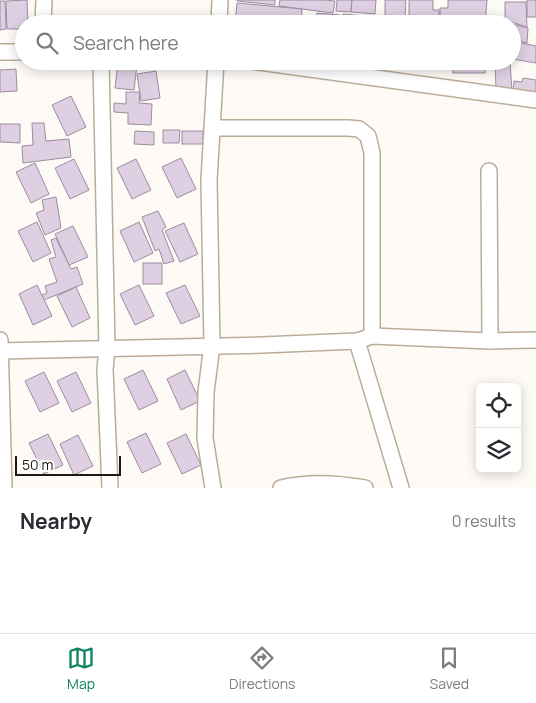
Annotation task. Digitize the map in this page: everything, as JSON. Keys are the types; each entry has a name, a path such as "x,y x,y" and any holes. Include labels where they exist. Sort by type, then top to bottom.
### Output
{"street":[{"path":"43,15 44,0"},
{"path":"219,15 220,0"},
{"path":"0,52 15,52"},
{"path":"101,70 107,349 105,369 110,488"},
{"path":"213,488 205,438 206,392 212,345 209,180 216,70"},
{"path":"317,70 536,100"},
{"path":"213,128 348,128 359,129 368,136 372,153 372,336"},
{"path":"489,171 490,341"},
{"path":"4,488 0,347 107,349 262,345 357,341 372,336 490,341 536,340"},
{"path":"357,341 401,488"},
{"path":"281,488 326,483 365,488"}],"building":[{"path":"27,0 28,15 15,15 15,29 7,29 6,1"},
{"path":"275,0 275,5 237,1"},
{"path":"280,0 335,1 333,13 279,6"},
{"path":"337,0 352,0 351,12 336,11"},
{"path":"352,0 376,0 375,14 351,12"},
{"path":"385,0 406,0 405,15 385,15"},
{"path":"409,0 433,0 433,10 439,10 439,15 409,15"},
{"path":"448,0 487,0 486,15 440,15 440,8 448,8"},
{"path":"527,0 536,0 536,17 527,17"},
{"path":"0,1 5,1 6,29 0,30"},
{"path":"505,2 526,2 527,27 521,25 521,15 505,15"},
{"path":"237,3 302,9 302,15 236,15"},
{"path":"317,13 340,15 317,15"},
{"path":"521,26 528,28 527,43 521,41"},
{"path":"521,43 536,46 536,63 521,60"},
{"path":"0,70 16,70 17,91 0,92"},
{"path":"117,70 136,70 134,90 115,88"},
{"path":"453,70 485,70 485,73 453,73"},
{"path":"495,70 511,70 512,92 496,89"},
{"path":"156,71 160,98 141,101 137,74"},
{"path":"523,78 536,80 536,95 513,92 514,81 522,82"},
{"path":"126,92 140,92 139,103 152,104 151,125 128,124 128,113 114,112 114,103 126,104"},
{"path":"71,96 86,127 67,136 52,105"},
{"path":"32,123 44,123 46,141 69,139 71,157 23,163 22,146 33,145"},
{"path":"0,124 20,124 20,143 0,142"},
{"path":"163,130 180,130 179,143 163,143"},
{"path":"135,131 154,132 154,145 134,144"},
{"path":"182,131 203,131 203,144 182,144"},
{"path":"181,158 196,189 177,198 162,167"},
{"path":"74,159 89,190 70,199 55,168"},
{"path":"136,159 151,190 132,199 117,168"},
{"path":"35,163 49,194 31,203 16,172"},
{"path":"56,197 61,228 45,235 36,213 44,210 42,200"},
{"path":"158,211 166,227 162,230 174,261 164,264 159,249 155,251 142,217"},
{"path":"37,222 51,253 33,262 18,231"},
{"path":"139,222 153,253 134,262 120,231"},
{"path":"184,223 198,254 180,262 165,231"},
{"path":"73,226 88,257 69,265 55,234"},
{"path":"56,238 71,269 77,267 83,284 44,300 42,295 47,293 45,286 57,282 49,259 56,257 51,240"},
{"path":"143,263 162,263 162,284 143,284"},
{"path":"37,285 52,316 33,325 19,294"},
{"path":"139,285 154,316 135,325 120,294"},
{"path":"185,285 200,316 181,324 166,293"},
{"path":"76,287 90,318 72,327 57,296"},
{"path":"143,370 158,401 139,410 124,379"},
{"path":"185,370 200,401 181,410 167,379"},
{"path":"44,372 59,403 40,412 25,381"},
{"path":"76,372 91,403 72,412 57,381"},
{"path":"146,433 161,464 142,473 127,442"},
{"path":"48,434 63,465 44,474 29,443"},
{"path":"186,434 201,465 182,474 167,443"},
{"path":"78,435 93,466 74,475 60,444"}]}
